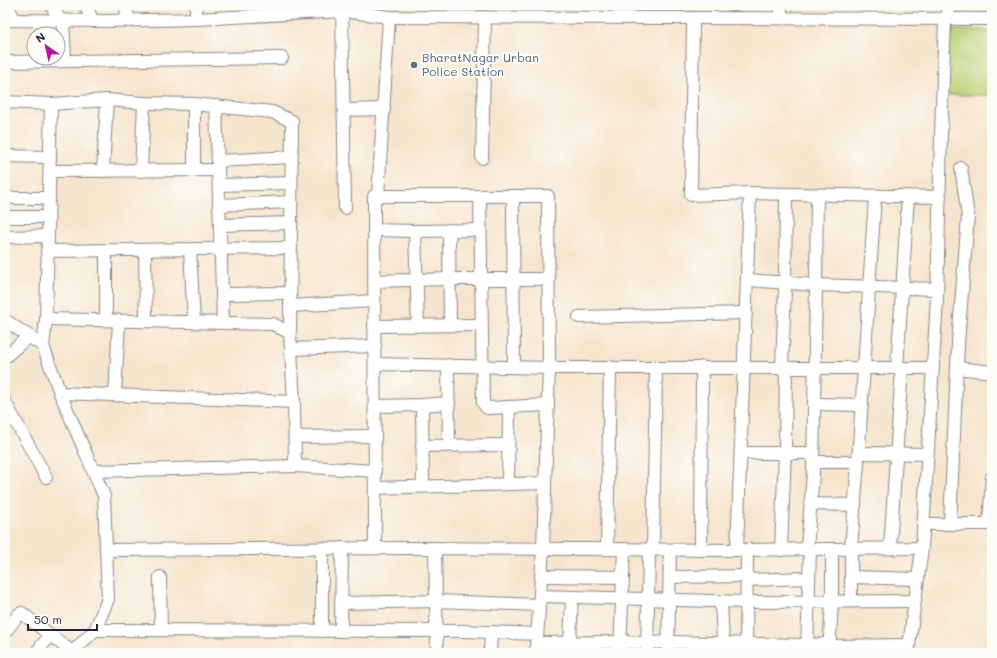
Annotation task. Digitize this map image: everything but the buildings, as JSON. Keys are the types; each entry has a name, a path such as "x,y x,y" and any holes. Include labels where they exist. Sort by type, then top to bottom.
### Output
{"street":[{"path":"7,5 10,20 196,20 343,8 389,17 992,19"},
{"path":"51,5 61,20 62,26"},
{"path":"85,5 93,21"},
{"path":"125,5 129,20"},
{"path":"196,5 196,20"},
{"path":"781,5 781,18"},
{"path":"95,630 491,632 536,643 570,643 620,647 647,648 723,643 746,648 909,649 922,548 938,288 940,197 948,5"},
{"path":"343,8 345,208"},
{"path":"378,196 389,17"},
{"path":"482,158 485,18"},
{"path":"693,18 691,194 750,193 940,197"},
{"path":"66,60 282,58"},
{"path":"5,62 26,61"},
{"path":"103,171 107,100"},
{"path":"5,102 51,104 107,100 144,103 194,104 272,112 292,121 290,333 294,402 295,466"},
{"path":"141,171 144,103"},
{"path":"5,632 19,614 22,613 50,635 76,651 95,630 108,599 104,496 60,393 43,346 46,320 51,104"},
{"path":"194,104 194,170"},
{"path":"216,106 224,322"},
{"path":"344,110 384,109"},
{"path":"5,156 50,158"},
{"path":"50,171 194,170 291,157"},
{"path":"950,524 957,368 968,216 961,168"},
{"path":"219,185 291,183"},
{"path":"746,648 747,578 742,550 741,453 750,193"},
{"path":"781,550 785,452 784,367 786,194"},
{"path":"807,649 809,578 808,549 813,458 817,195"},
{"path":"375,548 374,196 548,196 549,368 543,549 536,643"},
{"path":"480,196 483,404 484,406 490,408 548,404"},
{"path":"513,196 514,367"},
{"path":"851,601 851,549 859,458 875,196"},
{"path":"890,548 897,454 908,197"},
{"path":"5,198 49,198"},
{"path":"219,206 291,202"},
{"path":"5,217 48,217"},
{"path":"220,225 291,223"},
{"path":"374,230 480,230"},
{"path":"449,230 450,325"},
{"path":"415,231 418,326"},
{"path":"5,237 48,236"},
{"path":"47,251 291,248"},
{"path":"106,250 106,320"},
{"path":"145,250 146,321"},
{"path":"190,250 194,322"},
{"path":"374,281 548,279"},
{"path":"747,280 816,285 938,288"},
{"path":"222,294 290,292"},
{"path":"290,306 374,301"},
{"path":"578,317 746,313"},
{"path":"5,320 43,346"},
{"path":"46,320 273,324 290,333"},
{"path":"115,395 119,321"},
{"path":"374,326 481,325"},
{"path":"5,356 29,336"},
{"path":"291,349 374,346"},
{"path":"374,364 549,368 933,368"},
{"path":"448,365 449,446"},
{"path":"607,549 610,367"},
{"path":"647,648 656,367"},
{"path":"701,550 702,367"},
{"path":"957,368 992,372"},
{"path":"60,393 294,402"},
{"path":"5,402 46,477"},
{"path":"375,406 449,403"},
{"path":"814,404 862,405"},
{"path":"422,405 423,486"},
{"path":"508,484 509,407"},
{"path":"295,437 375,436"},
{"path":"422,446 508,445"},
{"path":"741,453 785,452 813,458 859,458 897,454 927,454"},
{"path":"93,471 295,466 375,471"},
{"path":"923,524 991,524 992,477"},
{"path":"375,488 545,483"},
{"path":"810,504 855,505"},
{"path":"106,550 322,548 781,550 922,548"},
{"path":"322,548 322,631"},
{"path":"341,631 342,548"},
{"path":"435,548 437,653"},
{"path":"620,647 624,549"},
{"path":"829,648 832,601 832,549"},
{"path":"668,647 670,550"},
{"path":"541,576 623,577"},
{"path":"160,577 161,630"},
{"path":"670,577 809,578"},
{"path":"851,577 918,579"},
{"path":"341,603 540,601 572,597 747,602 915,601"},
{"path":"570,643 572,597"},
{"path":"721,601 723,643"},
{"path":"490,653 491,632"},
{"path":"36,653 50,635"}],"green space":[{"path":"945,30 992,30 992,95 942,95"}],"place":[{"name":"BharatNagar Urban Police Station","path":"414,65"}]}
